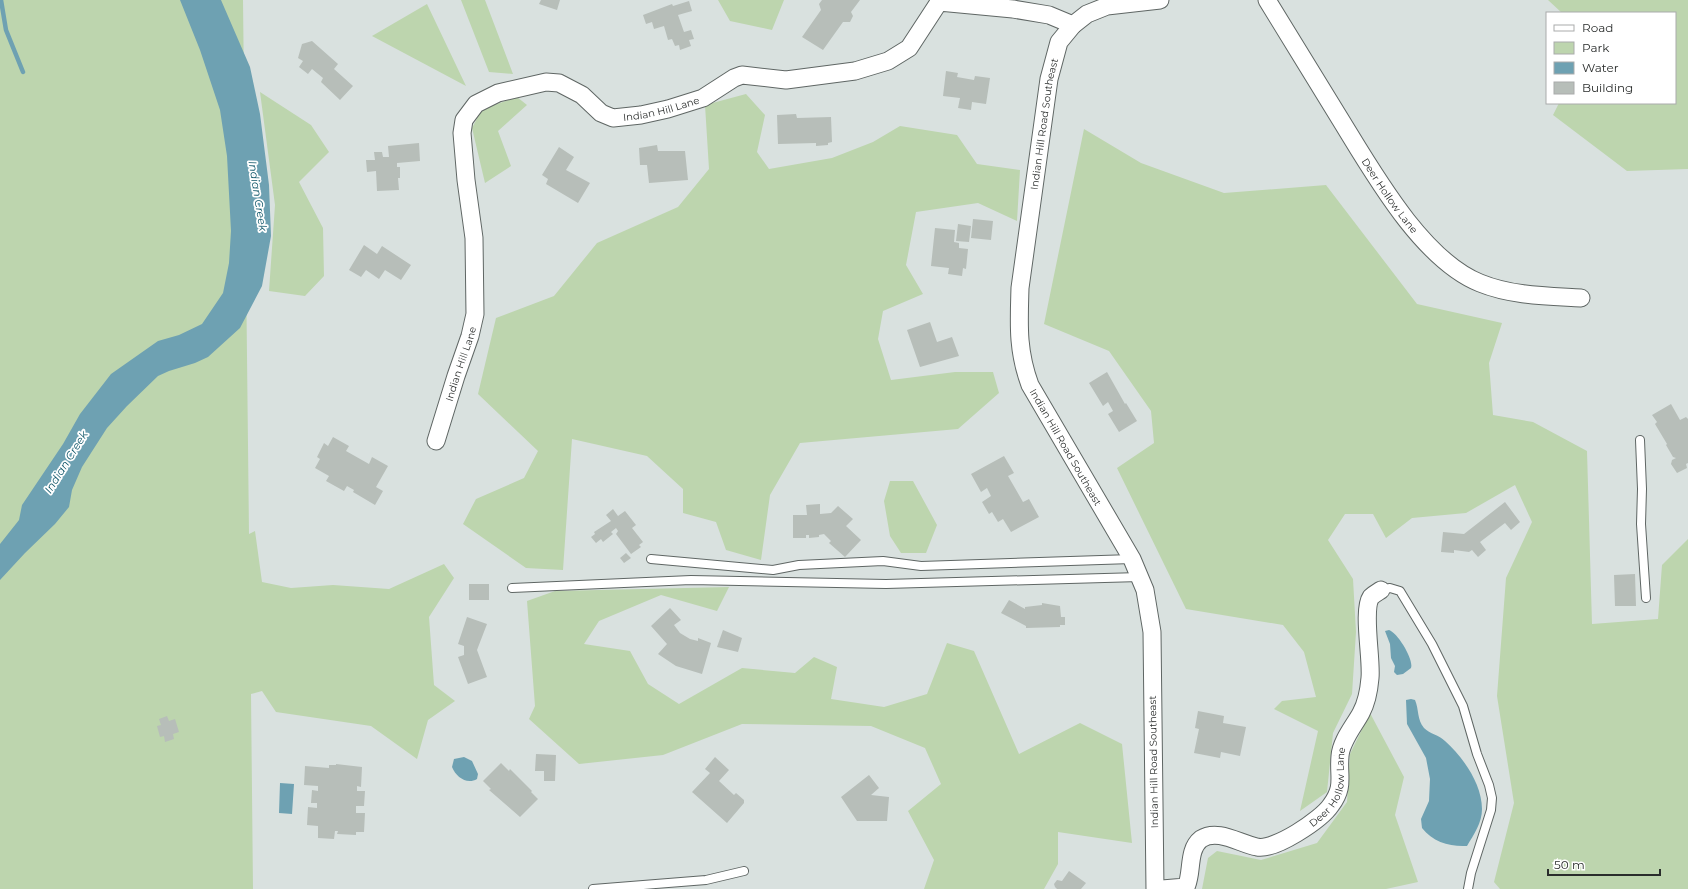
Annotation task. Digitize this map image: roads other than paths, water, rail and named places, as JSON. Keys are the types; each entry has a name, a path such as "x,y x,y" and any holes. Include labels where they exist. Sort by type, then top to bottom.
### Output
{"street":[{"name":"Indian Hill Road Southeast","path":"1155,889 1152,632 1149,606 1140,577 1132,559 1037,399 1022,364 1020,345 1020,288 1049,79 1059,42 1072,25 1087,14 1107,6 1160,0"},
{"name":"Deer Hollow Lane","path":"1267,0 1391,199 1417,232 1438,254 1459,272 1479,283 1499,290 1526,295 1581,298"},
{"name":"Indian Hill Lane","path":"436,440 470,336 475,314 474,238 466,180 462,133 464,120 476,104 498,93 546,82 559,83 582,95 601,113 613,118 641,115 668,109 703,98 734,78 742,76 786,80 855,71 888,61 909,48 938,1 1013,9 1049,15 1072,25"},
{"name":"Deer Hollow Lane","path":"1162,889 1186,887 1190,880 1192,856 1198,844 1205,837 1214,836 1230,838 1257,847 1264,847 1286,839 1322,815 1330,807 1339,793 1341,781 1340,756 1343,744 1367,700 1370,677 1370,654 1366,613 1371,598 1381,590"}],"lane":[{"path":"1640,440 1642,490 1641,524 1646,598"},
{"path":"651,559 773,570 799,566 882,561 921,566 1132,559"},
{"path":"512,588 691,580 886,584 1140,577"},
{"path":"1381,590 1390,588 1400,591 1432,644 1462,706 1477,754 1489,785 1492,798 1492,810 1471,873 1468,889"},
{"path":"593,889 706,880 744,871"}],"water":[{"name":"Indian Creek","path":"180,0 221,0 250,67 260,114 269,185 271,236 262,286 240,328 208,357 158,376 107,428 82,467 72,490 69,507 55,524 0,580 0,544 19,520 22,505 63,444 80,414 111,374 158,341 179,335 202,324 223,293 229,263 231,231 227,156 220,110 200,50"},
{"path":"1389,630 1393,632 1401,641 1410,659 1411,668 1403,674 1397,675 1394,672 1395,666 1391,658 1390,644 1385,631"},
{"path":"1406,700 1415,700 1420,722 1424,728 1443,739 1452,747 1465,763 1479,790 1482,809 1481,819 1467,846 1454,846 1442,843 1431,837 1422,828 1421,819 1429,801 1430,779 1426,758 1407,724"},
{"path":"464,757 472,761 478,774 477,779 473,781 459,777 452,767 454,759"},
{"path":"280,783 294,784 292,814 279,813"}],"waterway":[{"path":"1,0 6,30 23,72"}]}
